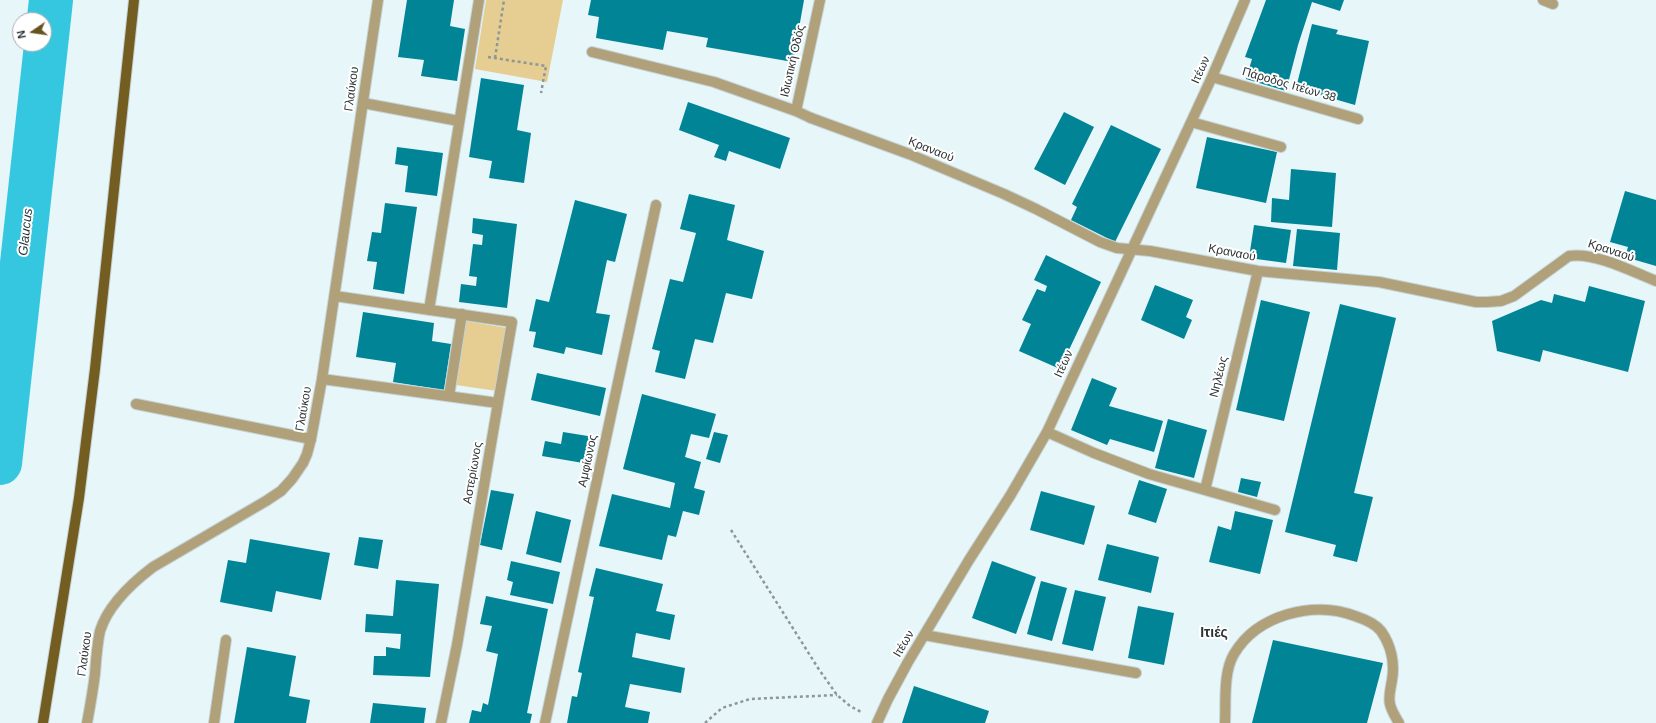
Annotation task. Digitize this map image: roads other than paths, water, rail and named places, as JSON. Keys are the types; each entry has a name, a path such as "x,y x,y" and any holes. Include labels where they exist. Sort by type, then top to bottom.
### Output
{"main road":[{"path":"43,723 79,498 95,369 134,0"}],"street":[{"name":"Γλαύκου","path":"88,723 97,648 104,620 116,603 135,581 153,568 281,491 304,463 311,439 322,379 378,0"},
{"path":"429,310 479,0"},
{"name":"Ιδιωτική Οδός","path":"811,118 796,111 820,0"},
{"name":"Ιτέων","path":"878,720 888,699 924,635 1010,496 1047,432 1212,77 1245,0"},
{"path":"1543,0 1553,4"},
{"path":"592,52 714,82 796,111"},
{"name":"Πάροδος Ιτέων 38","path":"1212,77 1358,119"},
{"path":"363,103 459,120"},
{"name":"Κραναού","path":"811,118 909,154 1004,194 1100,242 1117,248 1150,251 1258,271 1379,282 1476,302 1501,301 1514,296 1569,256 1590,256 1656,281"},
{"path":"1191,122 1281,147"},
{"name":"Αμφίωνος","path":"545,723 656,205"},
{"name":"Νηλέως","path":"1205,490 1258,271"},
{"path":"335,296 462,314 449,396"},
{"name":"Αστερίωνος","path":"441,723 457,645 512,322 462,314"},
{"path":"322,379 498,402"},
{"path":"136,404 311,439"},
{"path":"1047,432 1094,453 1149,474 1275,510"},
{"path":"1225,723 1227,676 1233,656 1244,640 1266,623 1306,610 1325,609 1348,613 1366,620 1380,629 1392,654 1393,662 1390,704 1399,723"},
{"path":"924,635 1136,673"},
{"path":"214,723 226,640"}],"waterway":[{"name":"Glaucus","path":"0,463 51,0"}],"district":[{"name":"Ιτιές","path":"1214,633"}]}
